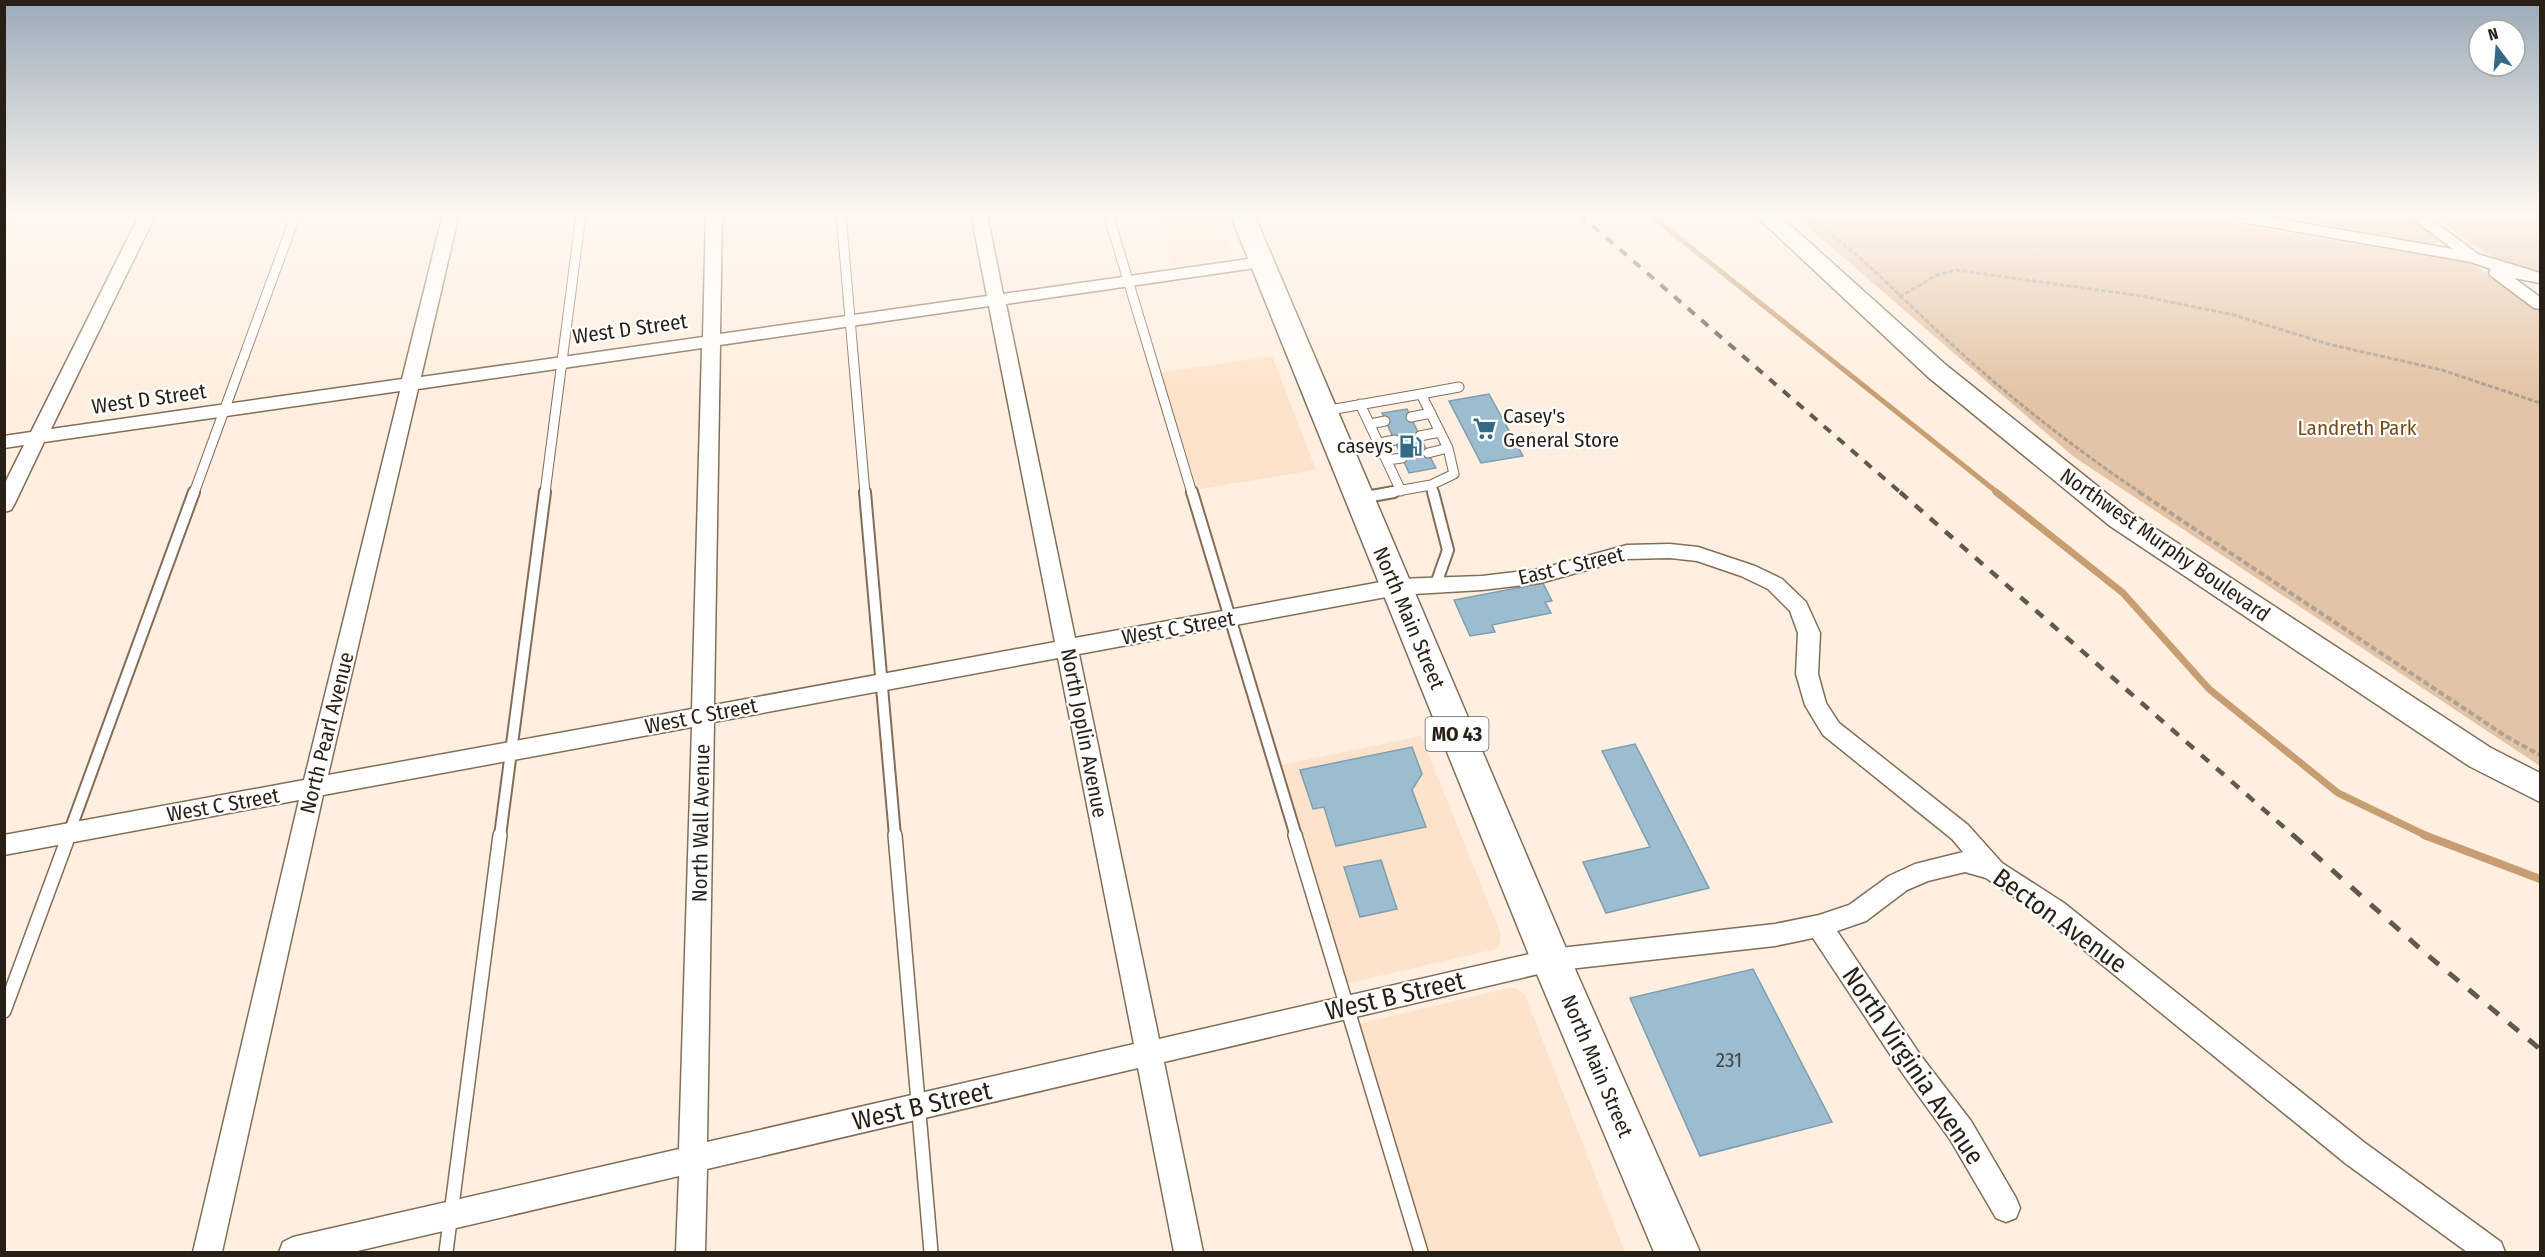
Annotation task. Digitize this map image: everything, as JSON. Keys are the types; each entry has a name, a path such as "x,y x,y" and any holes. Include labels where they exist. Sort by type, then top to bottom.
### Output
{"main road":[{"name":"North Main Street","path":"1267,273 1551,960 1677,1252"}],"street":[{"path":"4,505 119,273"},
{"name":"North Pearl Avenue","path":"207,1252 313,789 438,273"},
{"name":"North Wall Avenue","path":"691,1252 713,273"},
{"name":"North Joplin Avenue","path":"992,273 1189,1252"},
{"name":"West D Street","path":"4,442 1184,273"},
{"name":"Northwest Murphy Boulevard","path":"1829,273 1936,371 2120,519 2480,757 2541,789"},
{"path":"2496,273 2541,304"},
{"path":"2516,273 2541,278"},
{"name":"East C Street","path":"1397,587 1509,581 1540,576 1605,556 1627,552 1670,551 1722,561 1775,584 1799,607 1804,617 1809,633 1807,674 1816,705 1827,724 1845,741 1960,832 1994,870"},
{"name":"West C Street","path":"4,845 1397,587"},
{"name":"Becton Avenue","path":"1551,960 1774,935 1819,926 1857,913 1898,883 1935,867 1965,862 1994,870 2055,911 2355,1153 2491,1252"},
{"name":"North Virginia Avenue","path":"1819,926 1912,1065 1961,1131 2006,1208"},
{"name":"West B Street","path":"293,1252 1551,960"}],"lane":[{"path":"4,1011 275,273"},
{"path":"446,1252 573,273"},
{"path":"846,273 931,1252"},
{"path":"1126,273 1421,1252"},
{"path":"1324,411 1459,387"},
{"path":"1360,498 1431,485 1454,474 1449,448 1421,394"},
{"path":"1360,404 1401,491"},
{"path":"1411,417 1431,413"},
{"path":"1370,424 1385,421"},
{"path":"1420,436 1440,432"},
{"path":"1379,443 1395,440"},
{"path":"1428,453 1449,448"},
{"path":"1387,460 1402,458"},
{"path":"1431,485 1448,550 1436,584"}],"path":[{"path":"1874,273 1899,297 2081,453 2507,737 2541,755"},
{"path":"1899,297 1937,275 1946,273"},
{"path":"1987,273 2141,296 2235,315 2328,344 2442,370 2541,403"}],"shaded area":[{"path":"1272,356 1316,470 1187,491 1153,374"},
{"path":"1421,736 1501,934 1500,945 1496,949 1336,986 1271,767"},
{"path":"1516,988 1525,995 1625,1252 1412,1252 1345,1027"}],"green space":[{"name":"Landreth Park","path":"1861,273 2485,273 2540,312 2540,766 2074,457"}],"building":[{"name":"Casey's General Store","path":"1489,394 1523,456 1481,463 1449,401"},
{"name":"caseys","path":"1407,409 1436,468 1409,473 1382,413"},
{"path":"1543,583 1552,601 1545,602 1551,613 1492,625 1495,632 1470,636 1454,600"},
{"path":"1635,744 1709,888 1606,913 1583,862 1650,847 1602,751"},
{"path":"1412,747 1422,774 1412,790 1426,827 1336,846 1324,807 1313,809 1300,770"},
{"path":"1381,860 1397,909 1360,917 1344,867"},
{"path":"1753,969 1832,1122 1700,1156 1630,998"}],"waterway":[{"path":"1722,273 1998,493"},
{"path":"1996,492 2123,593 2209,689 2338,793 2427,836"},
{"path":"2424,835 2540,879"}],"railway":[{"path":"1647,273 1901,493"},
{"path":"1900,492 2294,836"},
{"path":"2293,835 2425,953 2540,1049"}],"place":[{"name":"Casey's General Store","path":"1485,428"},
{"name":"caseys","path":"1411,446"}]}
